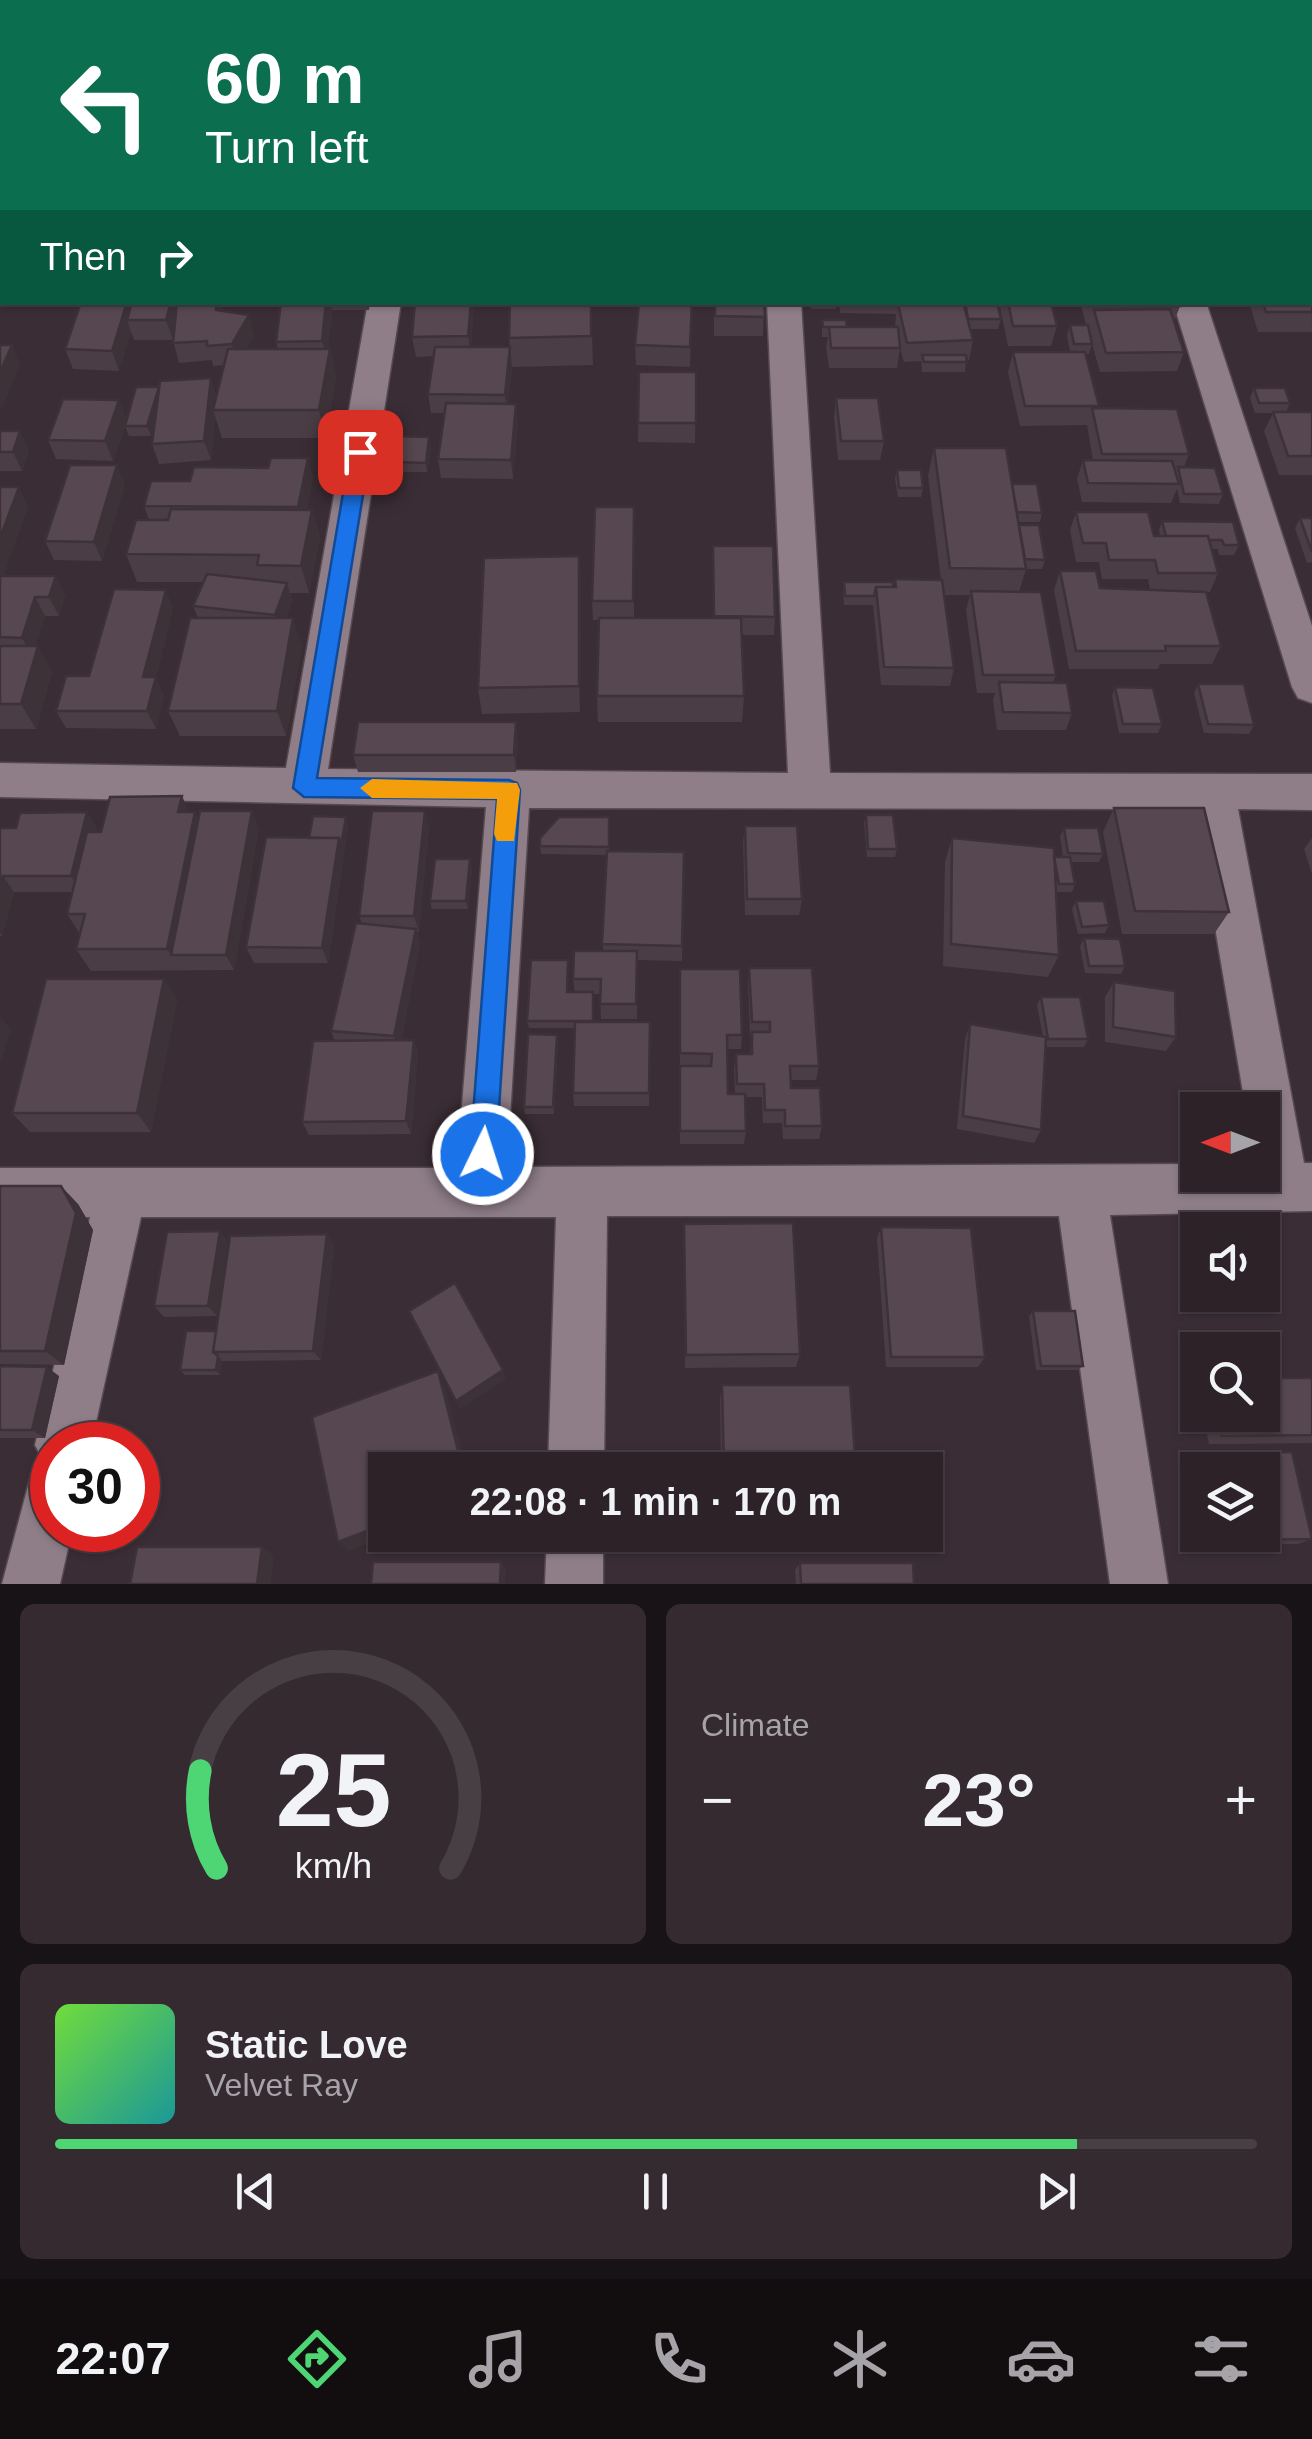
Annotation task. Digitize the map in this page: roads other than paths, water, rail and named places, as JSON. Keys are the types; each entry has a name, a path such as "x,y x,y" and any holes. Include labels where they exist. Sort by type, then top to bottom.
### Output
{"street":[{"path":"304,788 384,305"},
{"path":"784,305 810,788"},
{"path":"1190,305 1312,687"},
{"path":"0,780 509,790 1312,792"},
{"path":"480,1190 509,790"},
{"path":"0,1193 1298,1187 1213,792"},
{"path":"1081,1191 1139,1584"},
{"path":"576,1452 582,1192"},
{"path":"68,1422 121,1193"},
{"path":"31,1584 38,1552"},
{"path":"574,1584 575,1552"}]}
